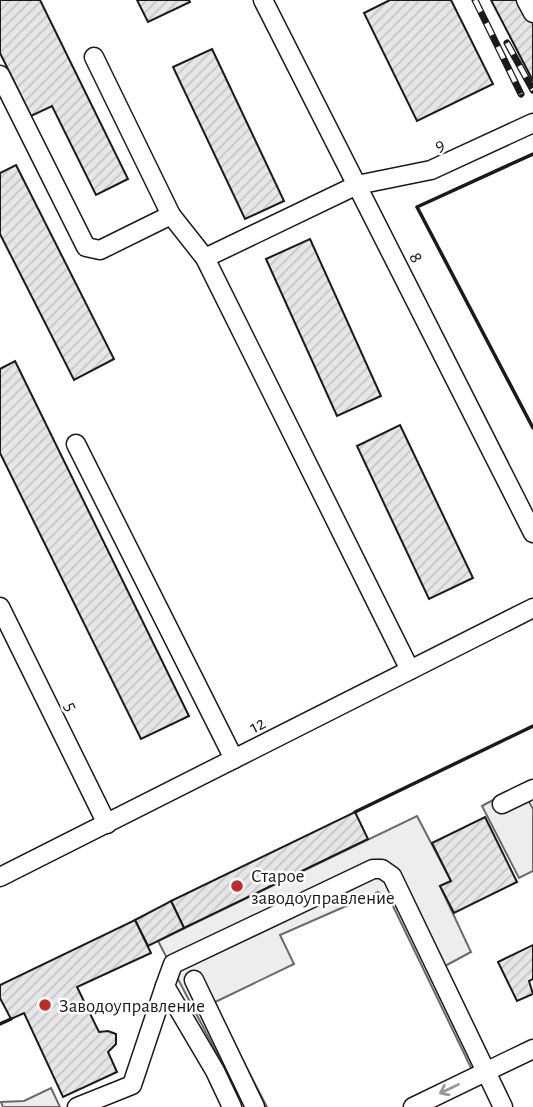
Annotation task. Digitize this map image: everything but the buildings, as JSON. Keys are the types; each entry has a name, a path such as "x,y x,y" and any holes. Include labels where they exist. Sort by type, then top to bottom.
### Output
{"street":[{"name":"8","path":"263,0 533,533"},
{"path":"526,0 533,13"},
{"path":"94,57 171,215 205,258 410,670"},
{"path":"0,75 86,247 100,250 171,215"},
{"name":"9","path":"205,258 357,185 431,170 533,123"},
{"path":"76,444 234,759"},
{"name":"5","path":"0,607 107,824"},
{"name":"12","path":"0,877 533,608"},
{"path":"502,804 533,789"},
{"path":"77,1107 132,1086 173,964 373,869 382,869 392,876 503,1107"},
{"path":"194,980 255,1107"},
{"path":"165,986 215,1071 232,1107"},
{"path":"413,1107 533,1049"}],"shaded area":[{"path":"520,785 533,809 533,871 519,878 482,806"},
{"path":"417,816 451,881 440,886 471,952 445,966 491,1061 472,1070 391,902 378,892 280,935 294,964 213,1003 267,1107 245,1107 158,941"},
{"path":"51,1088 60,1107 3,1107 1,1102 24,1101"}],"railway":[{"path":"475,0 521,94"},
{"path":"507,43 533,90"}],"wall":[{"path":"533,154 417,207 533,428"},
{"path":"355,812 533,726"},
{"path":"0,1024 11,1019"}],"place":[{"name":"Старое заводоуправление","path":"237,886"},
{"name":"Заводоуправление","path":"45,1005"}]}
